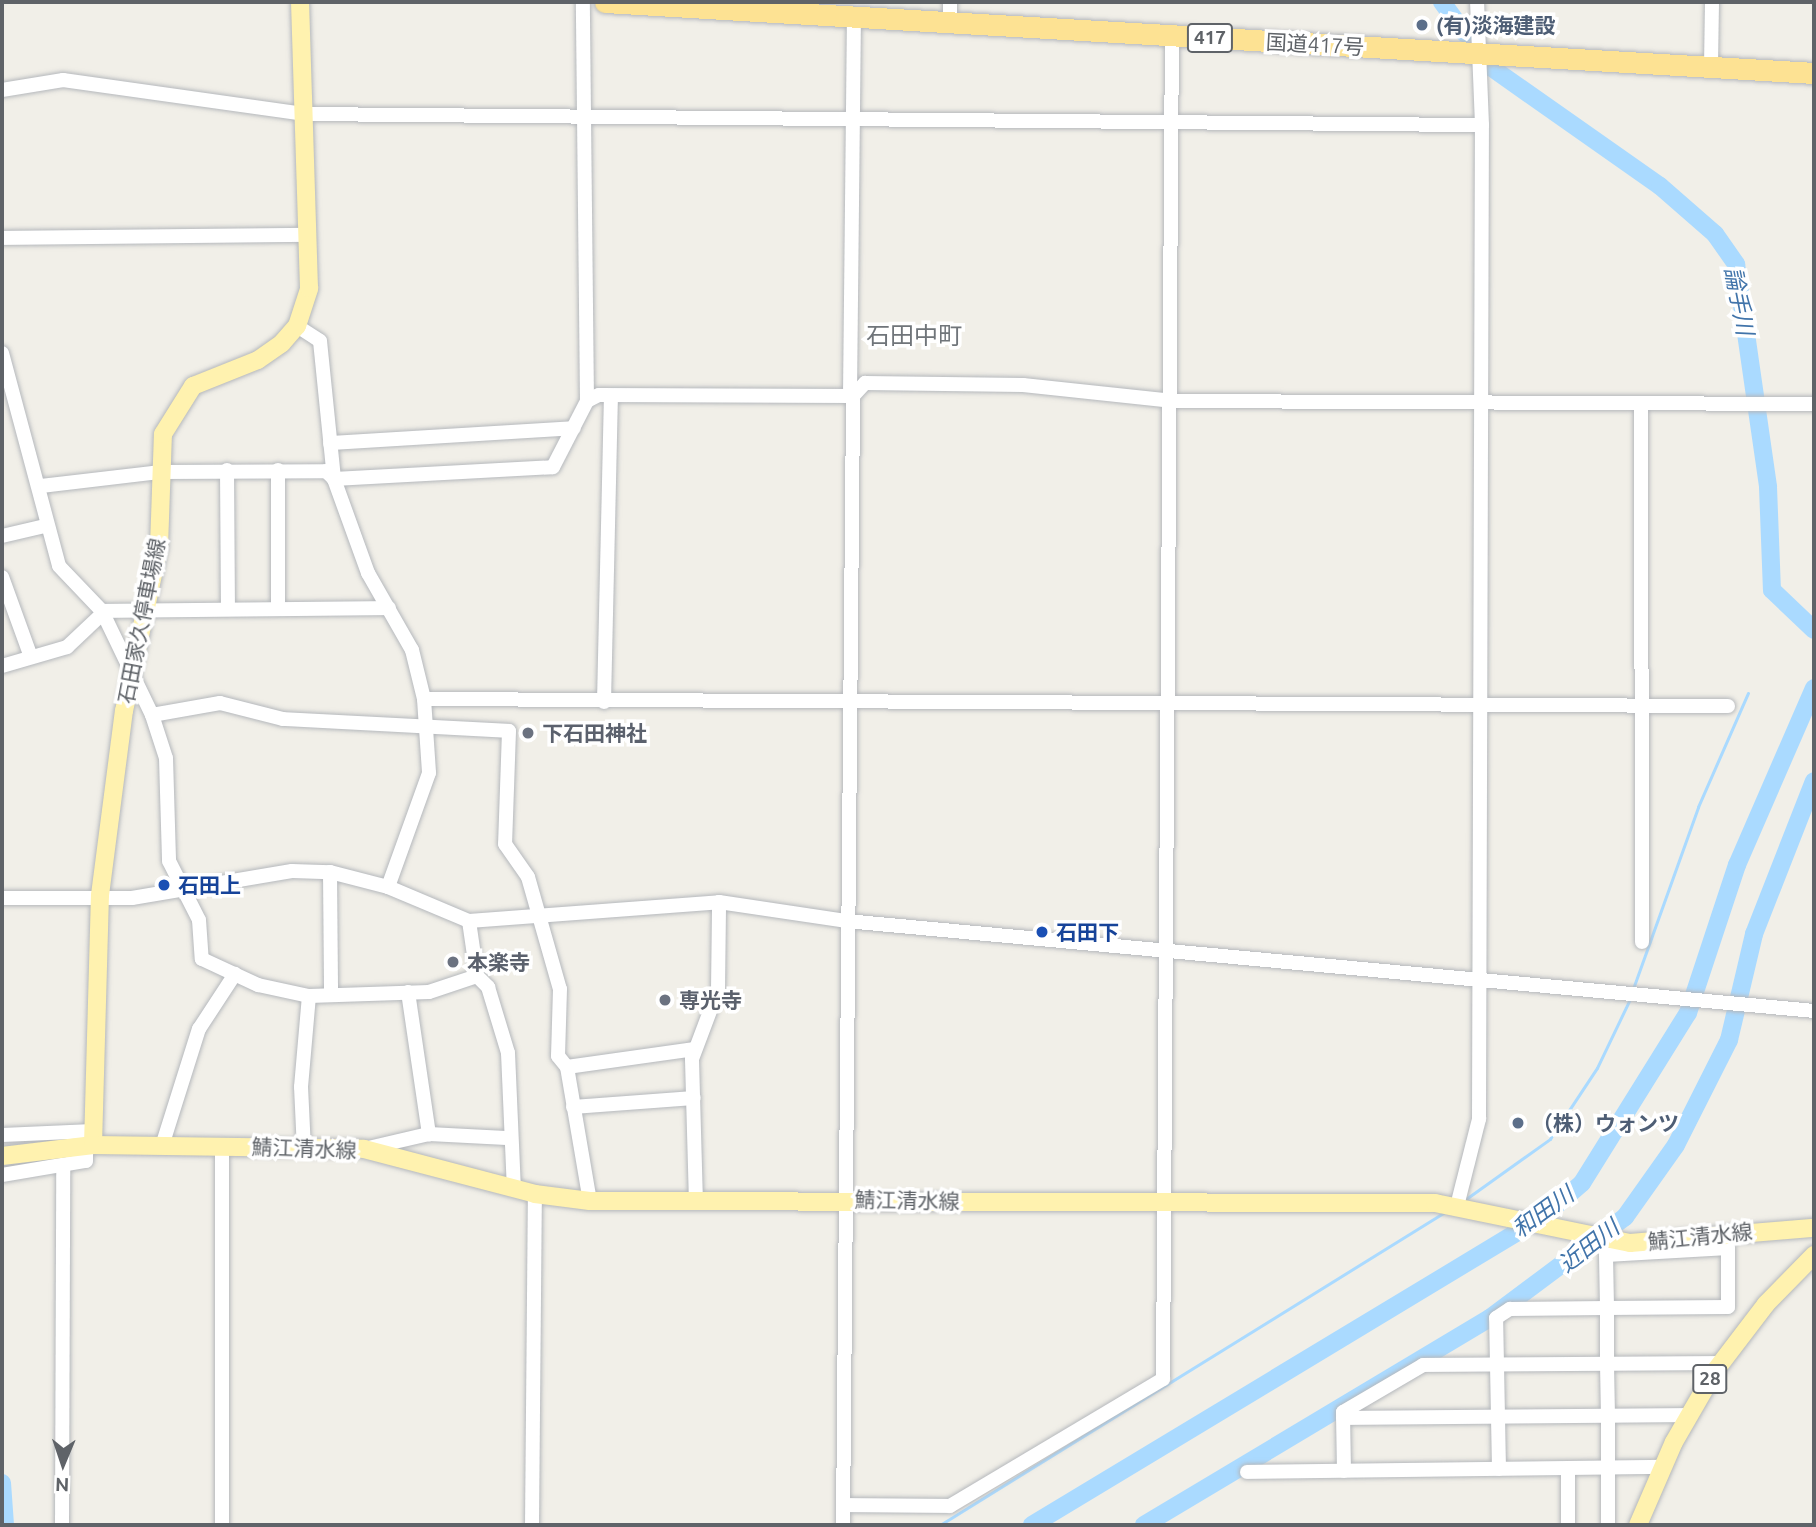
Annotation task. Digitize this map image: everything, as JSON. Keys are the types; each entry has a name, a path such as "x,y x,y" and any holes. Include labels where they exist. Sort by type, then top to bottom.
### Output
{"highway":[{"name":"国道417号","path":"605,2 854,16 950,12 1172,36 1814,72"}],"main road":[{"path":"297,326 309,288 300,2"},
{"name":"石田家久停車場線","path":"91,1140 100,895 130,672 149,609 159,547 165,426 188,391 258,360 297,326"},
{"name":"鯖江清水線","path":"2,1156 91,1140 162,1146 363,1149 535,1194 590,1201 696,1203 845,1199 1457,1206 1625,1242 1814,1228"},
{"name":"28","path":"1639,1525 1662,1467 1688,1415 1720,1363 1814,1255"}],"street":[{"path":"41,486 161,472 326,471 334,479 553,467 587,401 583,2"},
{"path":"1457,1206 1479,1119 1477,704 1482,125 1477,2"},
{"path":"1711,66 1713,2"},
{"path":"843,1525 847,706 852,396 848,122 854,16"},
{"path":"844,1505 950,1506 1163,1379 1167,952 1166,704 1173,401 1172,36"},
{"path":"2,90 63,80 304,114 585,116 848,122 1482,125"},
{"path":"2,238 306,236"},
{"path":"297,326 320,341 325,355 334,479 368,573 412,650 424,699 427,724 424,797 388,887"},
{"path":"2,353 41,486 45,526 65,578 102,612 152,715 166,758 169,861 198,920 202,958 277,992 309,996 408,992 477,976"},
{"path":"587,401 611,396 852,396 865,383 1023,385 1173,401 1814,404"},
{"path":"604,702 611,396"},
{"path":"1641,403 1639,705 1642,942"},
{"path":"330,443 574,428"},
{"path":"227,470 228,609"},
{"path":"278,471 278,608"},
{"path":"2,536 45,526"},
{"path":"2,577 31,657"},
{"path":"2,666 67,648 102,612 149,609 389,608"},
{"path":"424,699 847,706 1728,706"},
{"path":"152,715 220,703 283,719 427,724 509,731 505,845 528,877 559,989 558,1056 567,1067 590,1201"},
{"path":"2,898 100,895 132,898 181,888 330,872 388,887 469,921 540,918 719,902 846,922 1814,1011"},
{"path":"330,872 331,994"},
{"path":"696,1203 695,1049 718,990 719,902"},
{"path":"469,921 477,976 488,987 508,1053 508,1138 514,1189"},
{"path":"162,1146 199,1029 234,974"},
{"path":"408,992 429,1133"},
{"path":"304,1150 301,1087 309,996"},
{"path":"567,1067 695,1049"},
{"path":"573,1107 694,1098"},
{"path":"363,1149 429,1133 508,1138"},
{"path":"2,1135 91,1140 86,1161 63,1168 2,1175"},
{"path":"222,1146 222,1525"},
{"path":"62,1525 63,1168"},
{"path":"532,1525 535,1194"},
{"path":"1499,1469 1496,1318 1510,1309 1607,1308 1728,1307 1728,1248 1606,1255 1607,1308 1607,1364 1608,1415 1608,1525"},
{"path":"1343,1418 1423,1365 1720,1363"},
{"path":"1343,1418 1688,1415"},
{"path":"1343,1418 1345,1471"},
{"path":"1247,1472 1662,1467"},
{"path":"1568,1468 1568,1525"}],"waterway":[{"name":"論手川","path":"1442,2 1465,34"},
{"name":"論手川","path":"1492,68 1660,186 1715,234 1736,264 1768,487 1772,590 1814,630"},
{"name":"和田川","path":"1032,1525 1544,1216 1582,1183 1688,1013 1737,865 1814,688"},
{"path":"1633,989 1698,807 1748,693"},
{"name":"近田川","path":"1144,1525 1490,1318 1625,1217 1676,1145 1729,1040 1754,934 1814,781"},
{"path":"1466,1199 1550,1139 1597,1068 1630,999"},
{"path":"940,1525 1445,1212"},
{"path":"2,1483 5,1525"}],"place":[{"name":"(有)淡海建設","path":"1422,25"},
{"name":"下石田神社","path":"528,733"},
{"name":"石田上","path":"164,885"},
{"name":"石田下","path":"1042,932"},
{"name":"本楽寺","path":"453,962"},
{"name":"専光寺","path":"665,1000"},
{"name":"（株）ウォンツ","path":"1518,1123"}],"district":[{"name":"石田中町","path":"914,336"}]}
